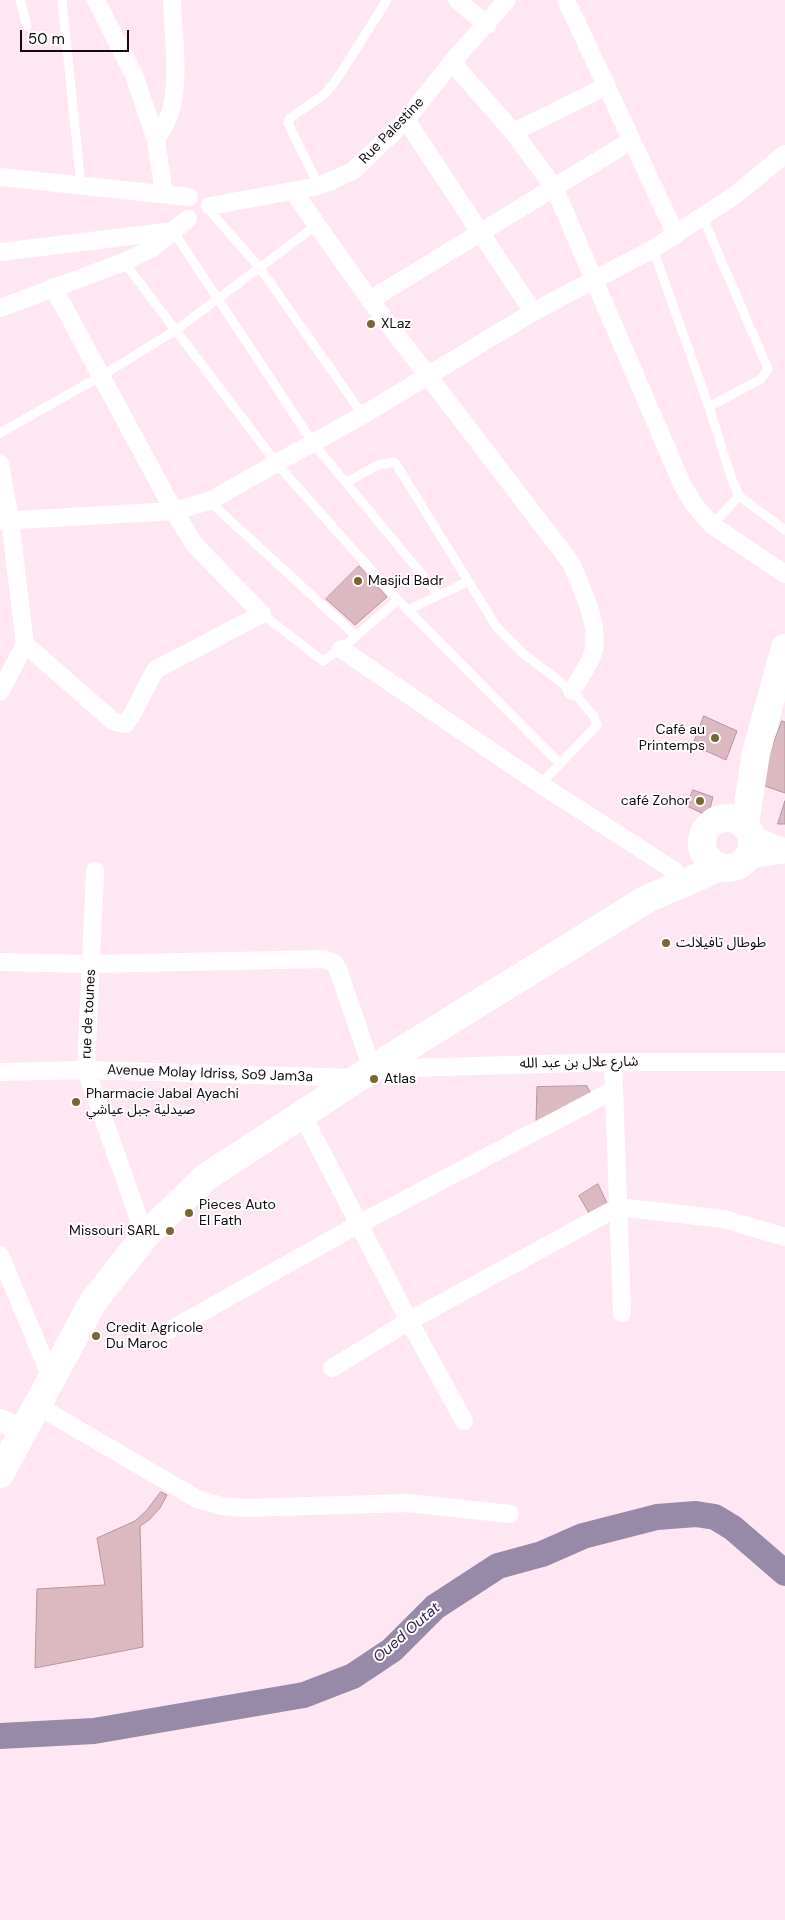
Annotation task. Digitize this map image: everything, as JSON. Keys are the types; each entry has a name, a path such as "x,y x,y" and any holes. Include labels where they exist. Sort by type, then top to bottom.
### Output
{"main road":[{"path":"0,1474 12,1426 38,1406 51,1377 93,1302 145,1236 206,1177 302,1114 647,899 721,867 736,867 756,753 785,648"},
{"path":"647,899 702,844 707,828 741,834"},
{"path":"702,844 708,859 721,867"}],"street":[{"path":"96,0 134,75 156,140 164,194"},
{"path":"156,140 168,116 173,100 172,0"},
{"path":"457,0 487,25"},
{"name":"Rue Palestine","path":"210,209 319,186 353,171 406,120 452,62 487,25 507,0"},
{"path":"566,0 676,235"},
{"path":"452,62 513,132 554,187 683,486 695,506 712,525 785,574"},
{"path":"513,132 607,86"},
{"path":"406,120 533,312"},
{"path":"370,300 632,140"},
{"path":"5,521 174,511 209,501 363,415 533,312 652,250 704,218 785,154"},
{"path":"0,177 204,197 210,209 203,220 193,222 188,219 183,210 189,197"},
{"path":"293,191 370,300 571,563 585,598 595,634 591,658 572,691"},
{"path":"0,308 124,262 151,249 188,219"},
{"path":"0,252 173,230"},
{"path":"25,644 113,721 120,724 129,721 155,670 262,614 194,544 174,511 103,375 53,287"},
{"path":"0,464 5,521 25,644 0,692"},
{"path":"341,649 540,784 675,871"},
{"path":"741,834 785,851"},
{"name":"rue de tounes","path":"95,871 86,1070 145,1236"},
{"path":"0,962 91,964 314,959 329,961 334,963 338,969 366,1074"},
{"path":"613,1062 622,1313"},
{"name":"شارع علال بن عبد الله","path":"366,1074 613,1062 785,1062"},
{"name":"Avenue Molay Idriss, So9 Jam3a","path":"0,1072 86,1070 366,1074"},
{"path":"170,1330 359,1224 614,1090"},
{"path":"302,1114 409,1321 464,1421"},
{"path":"332,1368 409,1321 618,1207 724,1219 785,1237"},
{"path":"0,1254 51,1377"},
{"path":"38,1406 197,1499 222,1506 244,1508 408,1503 510,1514"}],"lane":[{"path":"20,0 27,26"},
{"path":"62,0 81,184"},
{"path":"319,186 288,123 290,118 326,93 339,76 387,0"},
{"path":"210,209 260,268 363,415"},
{"path":"704,218 768,369 761,379 709,407"},
{"path":"0,433 103,375 176,330 217,297 260,268 318,224"},
{"path":"173,230 314,443 439,594"},
{"path":"652,250 709,407 726,465 739,496 785,530"},
{"path":"124,262 277,464 398,600 560,764"},
{"path":"346,482 378,465 394,462 484,610 511,642 572,691 593,715 596,725 540,784"},
{"path":"712,525 739,496"},
{"path":"209,501 356,636"},
{"path":"408,610 467,582"},
{"path":"262,614 319,660 328,659 398,600"}],"building":[{"name":"Masjid Badr","path":"359,566 387,597 355,625 326,599"},
{"name":"Café au Printemps","path":"704,716 737,731 726,760 693,745"},
{"path":"782,721 785,722 785,793 759,784"},
{"name":"café Zohor","path":"693,790 713,797 708,816 687,806"},
{"path":"785,801 785,824 778,824"},
{"path":"587,1086 591,1094 570,1106 568,1104 536,1122 537,1087"},
{"path":"598,1184 607,1203 589,1213 579,1196"},
{"path":"161,1492 167,1495 160,1508 149,1520 140,1526 143,1647 35,1668 37,1589 105,1585 97,1538 135,1521 146,1511"}],"waterway":[{"name":"Oued Outat","path":"0,1736 94,1731 304,1695 353,1676 392,1650 435,1607 498,1566 542,1554 583,1536 657,1517 696,1514 715,1517 733,1528 785,1573"}],"place":[{"name":"XLaz","path":"371,324"},
{"name":"Masjid Badr","path":"358,581"},
{"name":"Café au Printemps","path":"715,738"},
{"name":"café Zohor","path":"700,801"},
{"name":"طوطال تافيلالت","path":"666,943"},
{"name":"Atlas","path":"374,1079"},
{"name":"Pharmacie Jabal Ayachi صيدلية جبل عياشي","path":"76,1102"},
{"name":"Pieces Auto El Fath","path":"189,1213"},
{"name":"Missouri SARL","path":"170,1231"},
{"name":"Credit Agricole Du Maroc","path":"96,1336"}]}
